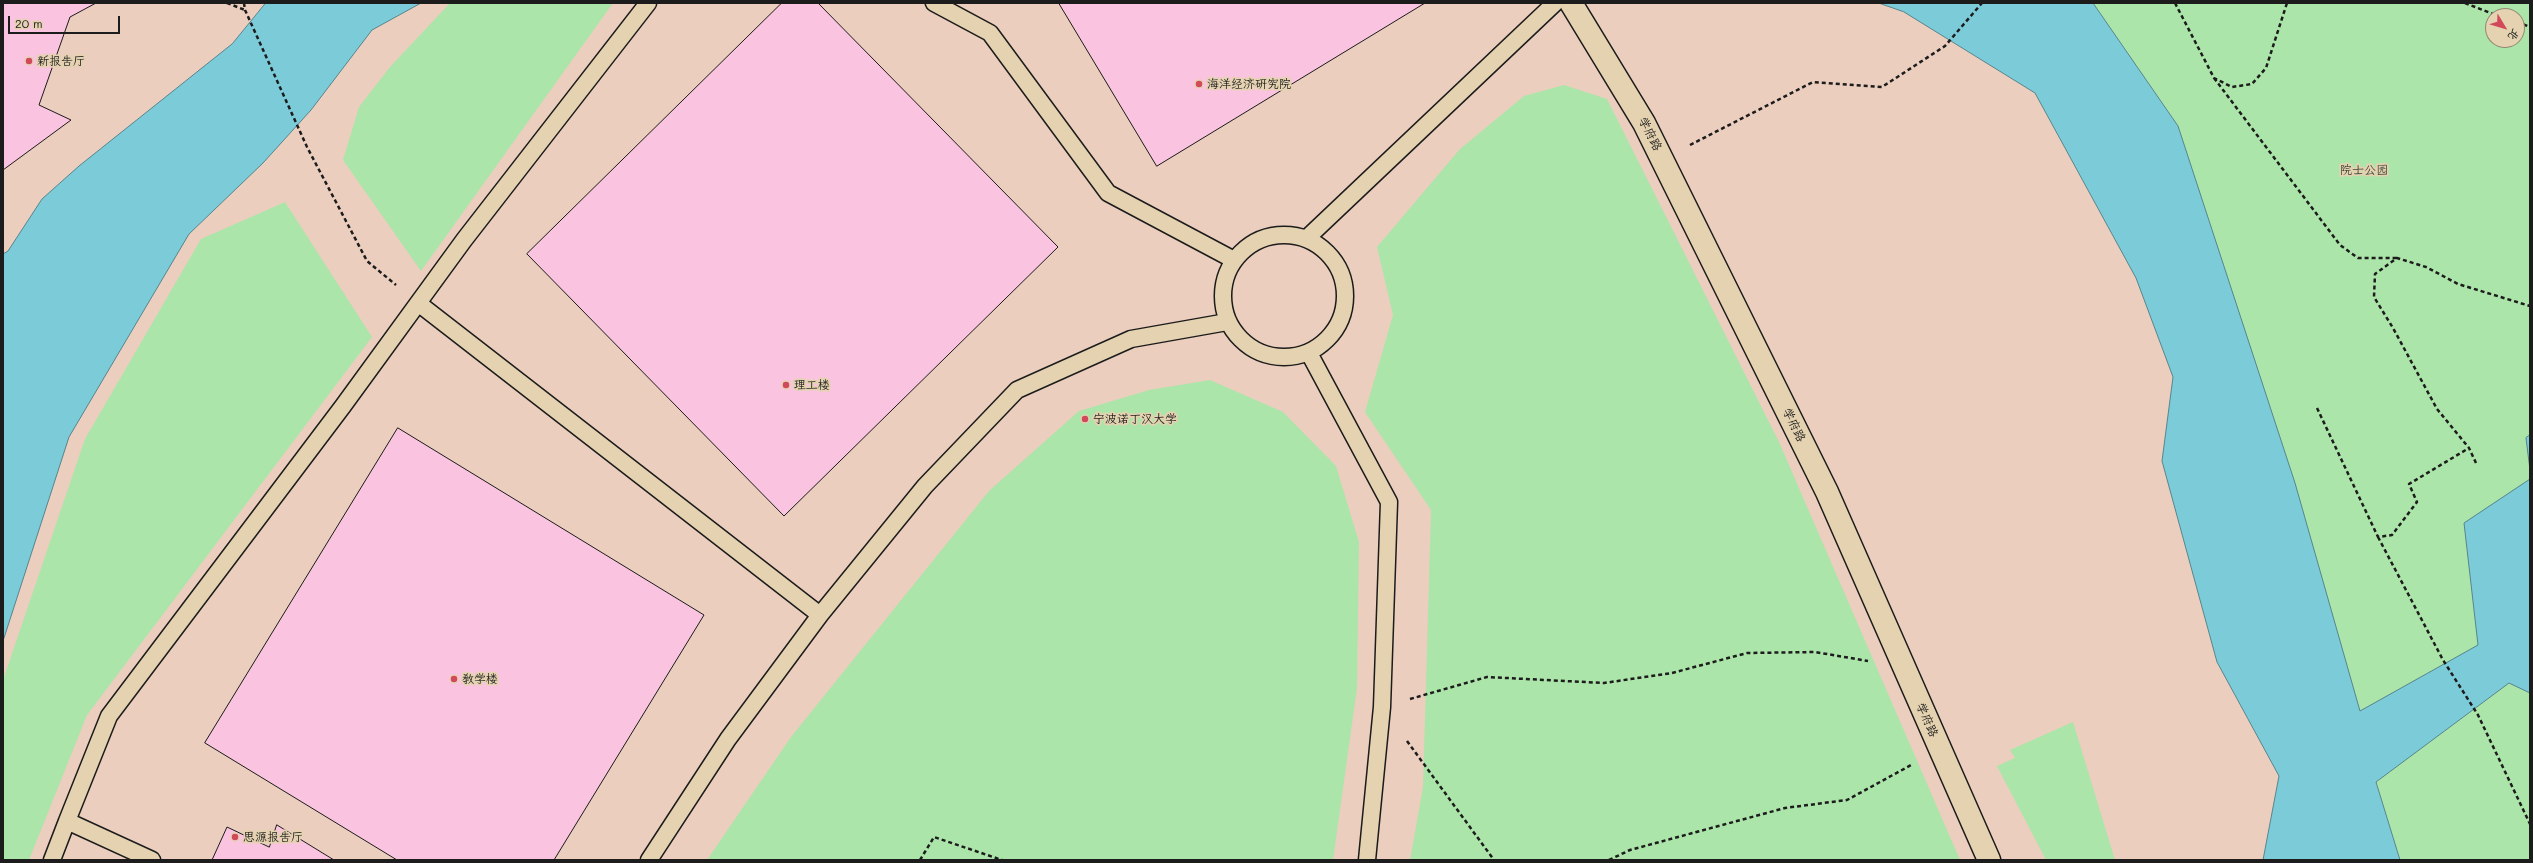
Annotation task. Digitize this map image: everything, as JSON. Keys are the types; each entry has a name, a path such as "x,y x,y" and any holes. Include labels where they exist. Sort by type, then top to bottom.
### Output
{"street":[{"name":"学府路","path":"1571,3 1644,123 1827,492 1989,860"}],"lane":[{"path":"52,860 109,716 343,406 418,303 648,3"},
{"path":"934,3 990,33 1108,192 1234,260"},
{"path":"1307,238 1555,3"},
{"path":"1280,234 1307,238 1331,255 1344,280 1345,309 1332,336 1309,353 1285,358 1261,355 1241,342 1227,322 1222,301 1224,280 1234,260 1254,242 1280,234"},
{"path":"418,303 820,615"},
{"path":"649,860 728,739 820,615 925,486 1017,390 1131,339 1227,322"},
{"path":"1309,353 1389,502 1382,708 1367,860"},
{"path":"67,821 152,860"}],"path":[{"path":"227,3 245,10"},
{"path":"244,3 245,10 307,147 368,261 418,303"},
{"path":"1663,160 1711,132 1813,82 1882,87 1946,46 1982,3"},
{"path":"2175,3 2214,78 2340,244 2358,258 2398,258 2426,267 2458,284 2530,306"},
{"path":"2214,78 2232,87 2252,84 2266,68 2287,3"},
{"path":"2465,3 2485,11"},
{"path":"2398,258 2375,274 2374,297 2394,328 2436,409 2470,448 2476,463"},
{"path":"2317,408 2378,537 2443,660 2478,714 2530,824"},
{"path":"2378,537 2392,535 2417,502 2409,484 2470,448"},
{"path":"1494,860 1382,708 1487,677 1604,683 1672,673 1747,654 1815,652 1904,668"},
{"path":"1609,860 1630,850 1785,808 1847,800 1940,749"},
{"path":"920,860 934,837 1002,860"}],"shaded area":[{"name":"宁波诺丁汉大学","path":"3,3 1879,3 1904,12 2035,93 2136,278 2173,377 2162,461 2217,662 2279,776 2263,860 3,860"}],"green space":[{"path":"450,3 613,3 421,271 343,160 359,107 390,67"},
{"name":"院士公园","path":"2093,3 2530,3 2530,860 2400,860 2178,126"},
{"path":"1564,85 1607,99 1779,442 1960,860 1410,860 1423,787 1431,510 1365,412 1393,315 1377,247 1460,149 1524,96"},
{"path":"285,202 372,337 87,715 29,860 3,860 3,680 85,439 201,239"},
{"path":"1210,380 1283,412 1336,466 1359,542 1357,688 1333,860 707,860 791,737 989,491 1079,411 1149,390"},
{"path":"2073,722 2115,860 2046,860 1997,766 2015,758 2010,750"}],"water":[{"path":"266,3 421,3 372,30 311,110 263,163 189,234 69,437 3,641 3,254 8,251 42,199 79,166 232,44"},
{"path":"1879,3 2093,3 2178,126 2295,483 2360,711 2478,645 2464,523 2530,479 2530,693 2509,683 2376,782 2400,860 2263,860 2279,776 2217,662 2162,461 2173,377 2136,278 2035,93 1904,12"},
{"path":"2530,435 2530,470 2526,438"}],"building":[{"name":"新报告厅","path":"3,3 96,3 70,17 39,105 71,120 3,170"},
{"name":"理工楼","path":"782,3 818,3 1058,247 784,516 527,254"},
{"name":"海洋经济研究院","path":"1059,3 1425,3 1157,166"},
{"name":"教学楼","path":"398,428 704,615 554,860 397,860 205,743"},
{"name":"思源报告厅","path":"277,825 334,860 212,860 227,827 269,847"}],"place":[{"name":"新报告厅","path":"29,61"},
{"name":"海洋经济研究院","path":"1199,84"},
{"name":"理工楼","path":"786,385"},
{"name":"宁波诺丁汉大学","path":"1085,419"},
{"name":"教学楼","path":"454,679"},
{"name":"思源报告厅","path":"235,837"}]}
